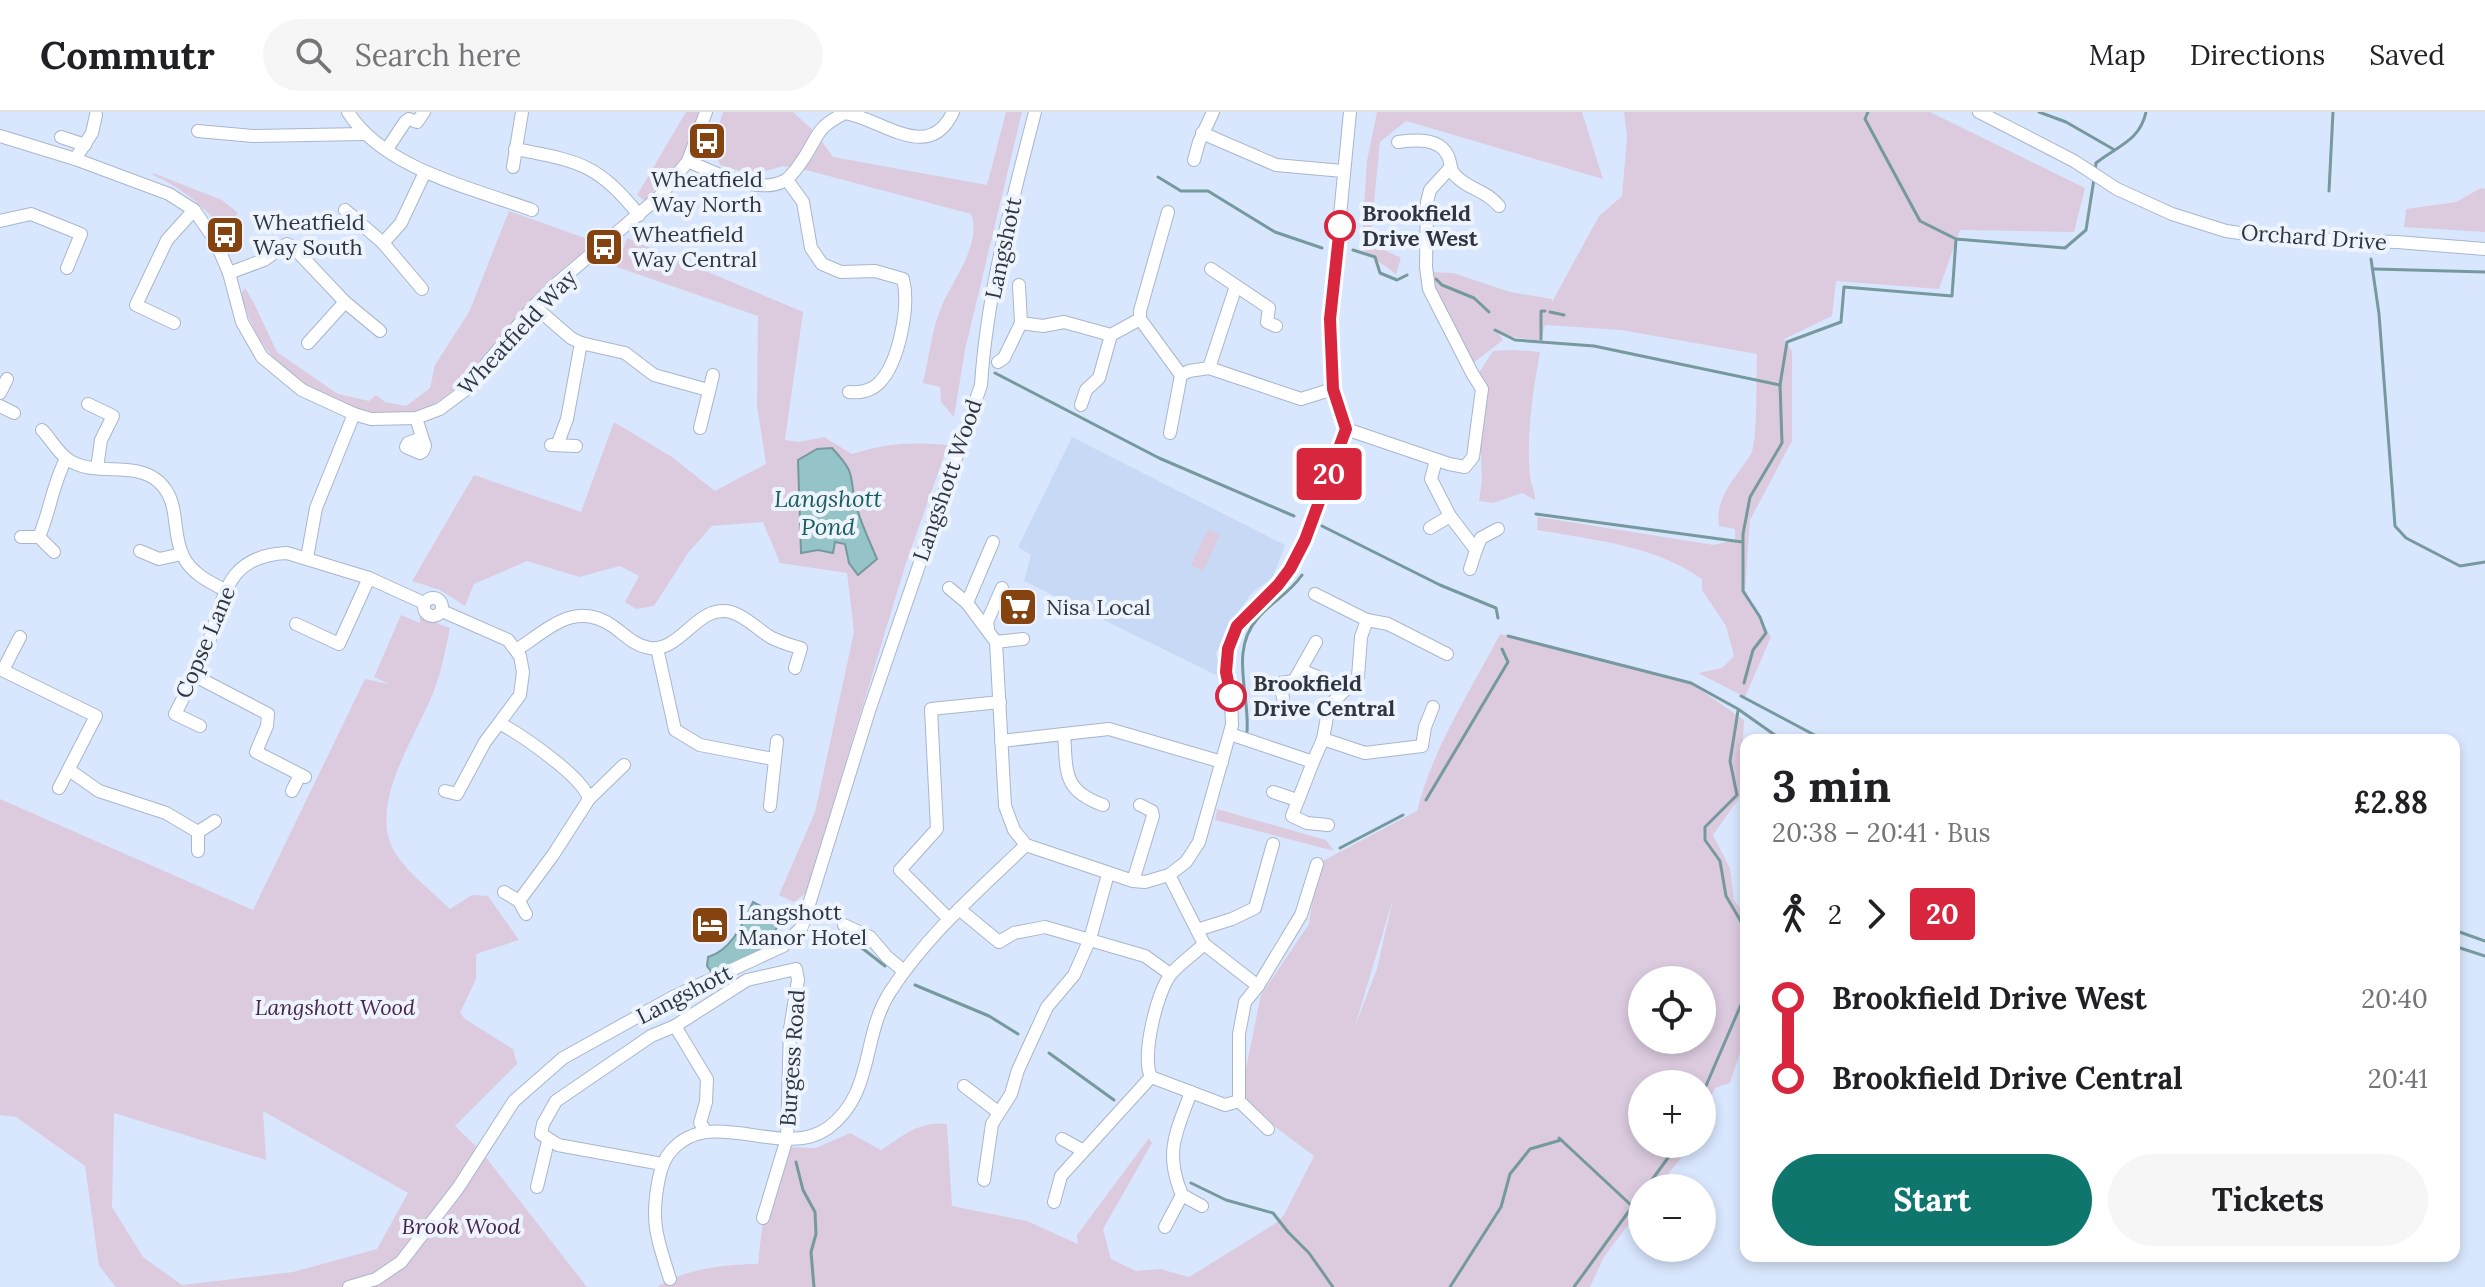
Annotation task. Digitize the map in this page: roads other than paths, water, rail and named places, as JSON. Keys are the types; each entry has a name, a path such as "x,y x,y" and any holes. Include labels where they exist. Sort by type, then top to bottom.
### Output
{"street":[{"path":"348,112 363,134 425,172 532,210"},
{"path":"387,149 405,122 409,119 417,122 424,112"},
{"path":"513,167 522,112"},
{"name":"Wheatfield Way","path":"0,136 75,159 169,194 194,210 215,240 229,273 242,322 262,357 302,390 354,414 371,419 416,418 440,409 464,391 556,284 660,196 688,161 706,112"},
{"path":"688,161 726,177 766,186 787,180 803,159 816,133 845,113 871,120 912,138 942,128 953,112"},
{"name":"Langshott","path":"981,385 985,330 1012,200 1035,112"},
{"path":"1194,160 1202,133 1213,112"},
{"path":"949,588 967,603 996,642 1005,806 1014,830 1026,845 1133,881 1145,882 1169,875 1186,862 1199,842 1232,725 1226,672 1228,649 1237,626 1278,585 1301,548 1346,429 1333,389 1330,319 1350,112"},
{"name":"Orchard Drive","path":"1979,112 2074,161 2117,189 2172,214 2226,231 2274,238 2485,249"},
{"path":"75,159 92,133 96,115"},
{"path":"198,131 253,136 363,134"},
{"path":"1202,133 1276,165 1343,171"},
{"path":"61,137 85,145"},
{"path":"1398,142 1428,140 1440,146 1449,157 1455,176 1490,195 1499,206"},
{"path":"515,149 564,158 595,170 619,191 639,215"},
{"path":"1346,429 1465,467 1473,457 1482,389 1429,289 1426,267 1427,202 1430,190 1450,168"},
{"path":"383,243 401,223 425,172"},
{"path":"787,180 803,202 811,248 822,264 841,272 875,271 903,279 907,295 896,351 879,383 868,390 849,392"},
{"path":"174,323 136,305 167,240 194,210"},
{"path":"345,210 383,243 422,289"},
{"path":"1168,212 1150,259 1140,319 1181,375 1170,433"},
{"path":"0,221 31,214 81,234 67,268"},
{"path":"229,273 264,260 287,244 345,302 380,331"},
{"path":"1211,269 1269,308 1267,322 1276,326"},
{"path":"998,362 1004,358 1021,323 1019,285"},
{"path":"1209,368 1236,286"},
{"path":"308,343 345,302"},
{"path":"534,306 581,343 625,353 654,375 708,390"},
{"path":"1021,323 1043,326 1064,322 1111,335 1140,319"},
{"path":"1081,405 1086,390 1099,378 1111,335"},
{"path":"576,446 555,444 567,419 581,343"},
{"path":"1181,375 1209,368 1301,399 1333,389"},
{"path":"700,428 713,375"},
{"path":"0,393 7,379"},
{"name":"Langshott Wood","path":"914,575 981,385"},
{"path":"88,404 113,416 101,440 97,468"},
{"path":"0,406 14,413"},
{"path":"307,558 316,508 354,414"},
{"path":"416,418 422,438"},
{"path":"42,430 66,459 97,468 148,473 158,481 172,501 182,554 197,573 225,590"},
{"path":"39,537 48,516 57,476 66,459"},
{"path":"1436,460 1431,479 1450,516 1476,550"},
{"path":"1430,528 1450,516"},
{"path":"1470,569 1481,538 1498,529"},
{"path":"21,537 39,537 54,552"},
{"path":"967,603 993,542"},
{"path":"140,551 159,559 182,554"},
{"name":"Copse Lane","path":"200,726 175,714 207,648 225,590 237,571 248,563 275,554 287,553 307,558 369,578 424,603 427,599 437,598 442,611 496,633 508,640 516,650"},
{"name":"Langshott","path":"349,1287 376,1279 401,1262 458,1188 514,1101 563,1058 673,997 783,946 797,935 807,915 864,725 914,575"},
{"path":"296,624 339,644 369,578"},
{"path":"988,628 987,622 1002,588"},
{"path":"1315,594 1367,620 1388,624 1447,654"},
{"path":"471,800 451,792 520,695 523,684 520,656 516,650 568,617 593,616 604,620 638,644 657,648 681,637 711,613 730,611 771,637 801,648 795,668"},
{"path":"1328,825 1307,823 1292,816 1323,739 1334,701 1358,677 1361,637 1367,620"},
{"path":"20,637 2,670 96,716"},
{"path":"996,642 1023,639"},
{"path":"1283,698 1280,683 1294,681 1316,642"},
{"path":"657,648 675,730 700,745 773,759"},
{"path":"1301,670 1346,689"},
{"path":"195,676 268,714 267,726 254,756 303,776 292,791"},
{"path":"1000,702 931,709 937,829 900,870 954,914 999,942 1014,933 1045,927 1145,956 1170,974"},
{"path":"59,788 103,703"},
{"path":"1323,739 1365,753 1422,746 1433,707"},
{"path":"501,724 548,754 588,794"},
{"path":"1001,741 1109,729 1222,762"},
{"path":"1064,734 1071,784 1083,798 1103,805"},
{"path":"1230,734 1313,762"},
{"path":"770,806 777,741"},
{"path":"1365,753 1365,767"},
{"path":"519,901 588,794 624,765"},
{"path":"69,770 99,791 166,813 198,832"},
{"path":"1273,792 1297,800"},
{"path":"1133,881 1153,816 1152,811 1140,805"},
{"path":"198,832 215,821"},
{"path":"198,832 198,851"},
{"path":"1197,930 1255,908 1273,844"},
{"path":"670,1279 654,1229 662,1164 671,1150 706,1131 787,1138 813,1135 827,1129 850,1107 863,1080 873,1028 887,996 904,971 954,914 1026,845"},
{"path":"1268,1129 1239,1101 1239,1034 1245,1002 1301,915 1317,864"},
{"path":"984,1180 992,1124 1011,1094 1018,1070 1047,1007 1052,998 1068,985 1090,939 1108,874"},
{"path":"1169,875 1204,944 1258,986"},
{"path":"504,892 519,901 526,914"},
{"path":"844,925 870,937 904,971"},
{"path":"1204,944 1170,974 1158,1002 1147,1070 1151,1077 1225,1105 1239,1101"},
{"name":"Burgess Road","path":"675,1026 747,980 796,969 798,980 790,1029 787,1138"},
{"path":"662,1164 558,1145 541,1134 543,1124 556,1101 651,1036 675,1026 707,1079 706,1102 700,1123 706,1131"},
{"path":"1054,1202 1061,1176 1151,1077"},
{"path":"964,1086 998,1112"},
{"path":"1191,1092 1171,1146 1175,1179 1182,1195 1202,1206"},
{"path":"763,1218 787,1138"},
{"path":"1062,1139 1082,1150"},
{"path":"537,1187 548,1141"},
{"path":"1165,1227 1182,1195"}],"water":[{"name":"Langshott Pond","path":"832,448 849,470 858,512 877,559 858,575 849,563 845,544 835,542 833,553 818,550 801,553 798,460 817,449"},
{"path":"753,902 781,917 776,929 755,953 713,974 707,966 708,957 730,942"}],"waterway":[{"path":"1868,112 1865,119 1920,221 1956,239"},
{"path":"2039,112 2066,122 2113,149"},
{"path":"2095,172 2096,163 2139,130 2146,112"},
{"path":"2329,191 2333,112"},
{"path":"1158,177 1181,191 1208,191 1275,232 1322,248"},
{"path":"1744,683 1753,650 1766,633 1760,617 1743,591 1743,534 1750,497 1782,443 1780,385 1787,342 1841,322 1844,287 1952,296 1956,239 2065,248 2086,230 2094,179"},
{"path":"1353,250 1375,257 1380,273 1397,280 1407,275"},
{"path":"2371,259 2379,314 2395,526 2406,538 2460,566 2485,562"},
{"path":"2374,269 2485,272"},
{"path":"1436,279 1442,285 1474,298 1489,312"},
{"path":"1541,339 1541,311 1545,311"},
{"path":"1550,312 1564,315"},
{"path":"1495,330 1515,340 1594,346 1780,385"},
{"path":"995,373 1159,458 1294,516"},
{"path":"1536,514 1742,542"},
{"path":"1322,526 1440,585 1496,608 1498,618"},
{"path":"1247,732 1244,644 1258,618 1302,575"},
{"path":"1508,636 1691,683 1738,709 1773,734"},
{"path":"1426,800 1508,662 1502,649"},
{"path":"1741,696 1813,734"},
{"path":"1738,711 1730,761 1737,795 1705,827 1705,840 1720,861 1726,896 1740,920"},
{"path":"1340,848 1403,815"},
{"path":"2460,932 2485,941"},
{"path":"821,939 853,941 885,966"},
{"path":"2460,948 2485,956"},
{"path":"915,985 989,1016 1018,1034"},
{"path":"1713,1070 1740,1007"},
{"path":"1049,1053 1114,1100"},
{"path":"1559,1138 1628,1202"},
{"path":"1450,1287 1501,1207 1510,1174 1530,1149 1561,1140"},
{"path":"1656,1174 1668,1158"},
{"path":"796,1162 803,1190 815,1212 816,1234 811,1252 814,1287"},
{"path":"1191,1183 1226,1200 1273,1213 1309,1253 1333,1287"},
{"path":"1574,1287 1628,1212"}],"place":[{"name":"Wheatfield Way North","path":"707,141"},
{"name":"Brookfield Drive West","path":"1340,226"},
{"name":"Wheatfield Way South","path":"225,235"},
{"name":"Wheatfield Way Central","path":"604,247"},
{"name":"Nisa Local","path":"1018,607"},
{"name":"Brookfield Drive Central","path":"1231,696"},
{"name":"Langshott Manor Hotel","path":"710,925"}],"park label":[{"name":"Brook Wood","path":"461,1226"}]}
